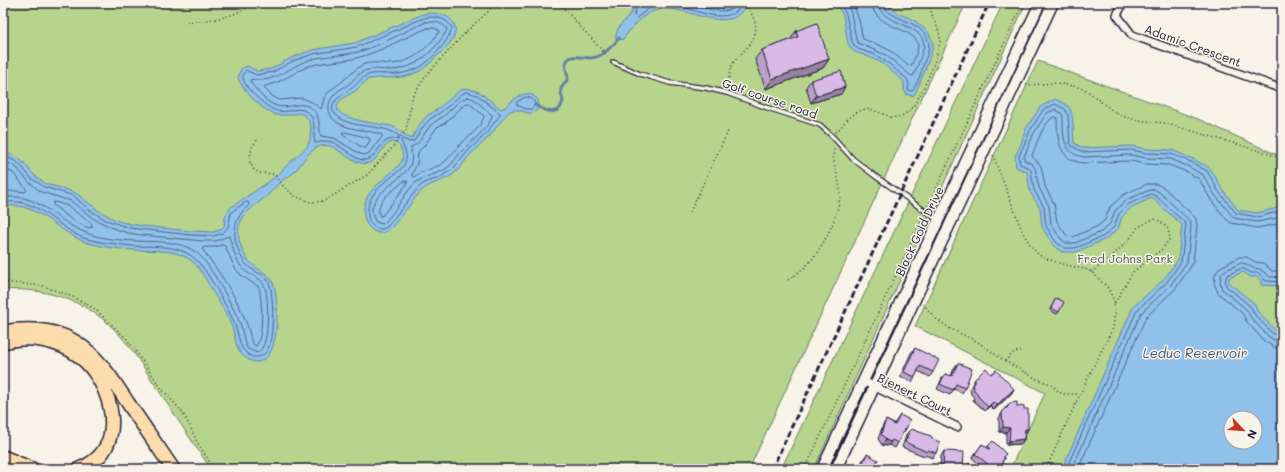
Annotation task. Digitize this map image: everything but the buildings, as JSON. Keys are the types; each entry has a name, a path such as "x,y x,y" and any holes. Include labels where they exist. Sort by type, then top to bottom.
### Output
{"highway":[{"path":"3,332 34,330 58,334 77,343 90,354 108,374 173,469"},
{"path":"3,342 21,339 42,340 56,343 70,349 79,356 88,364 100,379 107,395 112,415 110,438 104,451 94,463 79,469"},
{"path":"3,457 32,469"}],"main road":[{"name":"Black Gold Drive","path":"822,469 1040,3"},
{"name":"Black Gold Drive","path":"836,469 875,386 890,350 1053,3"}],"street":[{"name":"Adamic Crescent","path":"1123,3 1117,15 1132,35 1282,89"},
{"name":"Bienert Court","path":"863,381 957,427"}],"lane":[{"name":"Golf course road","path":"613,62 640,74 670,83 706,88 727,93 820,125 852,159 938,220"}],"path":[{"path":"187,22 219,19 244,10 255,3"},
{"path":"257,140 252,147 249,161 254,170 260,174 274,174 281,184 296,196 310,202 324,201 367,175 395,145 406,130 412,95 428,73 469,29 489,12 493,3"},
{"path":"559,3 608,57"},
{"path":"727,93 729,72 737,58 749,46 756,31 756,24 753,16 743,3"},
{"path":"788,280 810,261 829,232 838,210 840,189 833,157 837,139 832,136 858,110 867,109 891,118 896,118 912,108 921,92 939,48 939,32 930,10 932,3"},
{"path":"805,469 926,212 1022,3"},
{"path":"1024,86 1056,83 1078,87 1086,90 1113,111 1122,116 1137,120 1165,123 1267,153 1282,159"},
{"path":"690,212 728,131"},
{"path":"992,153 1022,233 1032,247 1044,258 1088,270 1098,276 1108,288 1114,300 1115,312 1113,328 1080,394 1046,469"},
{"path":"1091,272 1102,265 1129,240 1138,227 1154,219 1160,221 1168,229 1169,240 1162,248 1133,272 1114,304"},
{"path":"3,282 50,288 72,296 95,309 127,339 162,389 182,412 214,469"},
{"path":"922,303 935,318 949,328 978,342 1005,361 1037,380 1050,384 1062,394 1080,394"},
{"path":"1005,361 1014,352 1021,351"}],"green space":[{"path":"3,3 966,3 749,469 211,469 132,351 121,336 103,319 77,303 48,293 3,290"},
{"path":"1003,3 1026,3 814,469 781,469"},
{"name":"Fred Johns Park","path":"1038,61 1198,119 1282,157 1282,469 1010,469 1045,393 915,326"}],"water":[{"path":"635,3 757,3 746,7 735,17 725,20 708,18 672,9 654,11 639,20 623,39 618,40 616,39 617,31 631,13"},
{"path":"835,3 885,3 898,13 914,20 928,32 933,42 933,47 915,94 912,96 906,94 904,90 904,82 882,63 851,49 848,43 843,15"},
{"path":"429,13 449,18 453,23 455,33 449,44 424,69 418,72 399,77 369,79 339,102 338,109 342,114 358,120 394,127 409,138 412,138 419,125 428,115 438,109 460,90 467,88 479,92 501,109 521,95 529,94 538,100 538,109 533,113 518,110 509,112 488,138 470,155 456,172 421,191 393,226 383,233 375,232 366,223 364,207 369,194 373,189 402,161 403,157 399,145 394,142 390,143 385,146 372,162 366,163 360,163 331,146 325,145 314,149 291,175 277,185 268,195 247,212 239,226 239,242 243,252 249,262 269,277 273,283 275,291 277,315 274,341 270,352 264,359 254,362 240,353 228,318 203,275 191,260 176,253 122,249 88,243 77,238 36,212 14,206 3,207 3,152 18,158 34,175 46,184 76,193 99,211 118,221 143,226 191,231 213,232 220,230 224,226 225,216 231,207 280,173 307,147 310,140 311,126 308,119 299,113 276,115 263,108 251,97 241,84 238,78 241,69 247,66 257,71 271,69 291,58 312,50 355,43 423,14"},
{"name":"Leduc Reservoir","path":"1055,99 1069,107 1071,110 1074,143 1083,148 1132,146 1146,149 1172,150 1210,168 1223,190 1238,210 1257,213 1282,207 1282,286 1261,285 1261,281 1257,277 1251,277 1243,272 1229,278 1229,283 1255,304 1258,312 1275,330 1282,335 1282,469 1062,469 1133,307 1163,280 1178,260 1182,225 1152,198 1132,207 1122,217 1118,229 1106,239 1076,252 1062,252 1053,245 1042,227 1040,208 1030,192 1027,172 1016,167 1015,156 1026,129 1040,107"}],"waterway":[{"path":"535,105 552,112 559,109 563,100 561,88 568,78 565,64 569,58 591,58 599,56 611,47 619,38"}],"railway":[{"path":"772,469 989,3"}]}
